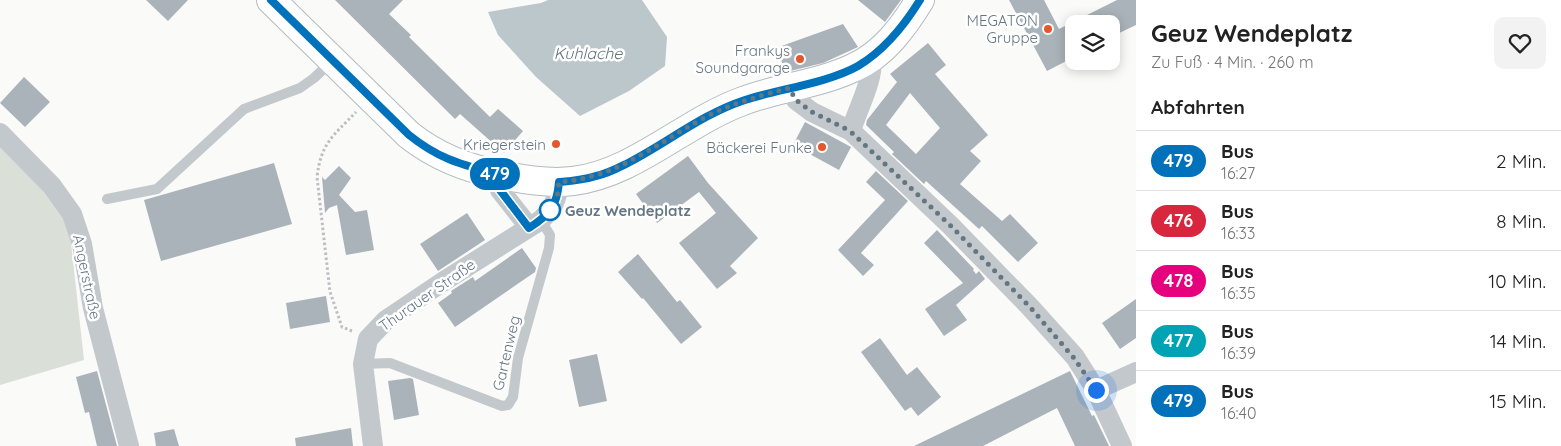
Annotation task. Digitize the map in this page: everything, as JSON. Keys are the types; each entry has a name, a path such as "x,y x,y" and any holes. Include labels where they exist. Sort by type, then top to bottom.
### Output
{"main road":[{"path":"270,0 409,135 435,154 496,174 521,179 559,182 598,176 642,155 720,110 744,100 843,73 857,67 887,44 920,0"}],"street":[{"path":"850,131 872,71 872,57"},
{"path":"789,88 796,100 812,112 850,131 950,225 1030,307 1074,358 1096,390 1122,446"},
{"name":"Angerstraße","path":"0,133 52,186 72,214 82,244 93,308 129,446"},
{"path":"496,174 500,190 535,224"},
{"name":"Thurauer Straße","path":"372,446 363,364 368,339 386,320 535,224 550,210 557,198 559,182"},
{"path":"1096,390 1136,372"}],"lane":[{"path":"107,199 157,190 244,109 300,88 314,78 332,60"},
{"name":"Gartenweg","path":"363,364 390,363 502,406 508,405 513,397 518,358 549,248 550,235 535,224"}],"path":[{"path":"368,339 342,327 330,292 317,177 319,159 327,142 370,97"}],"shaded area":[{"path":"0,145 68,216 84,360 0,385"}],"water":[{"name":"Kuhlache","path":"548,0 642,0 667,37 665,66 629,91 580,116 536,77 498,35 488,12 541,3"}],"building":[{"path":"146,0 188,0 168,21"},
{"path":"335,0 403,0 389,14 411,35 409,37 490,117 498,109 523,131 504,153 460,114 455,119"},
{"path":"858,0 901,0 885,22"},
{"path":"1009,0 1044,0 1059,29 1065,26 1065,62 1047,71"},
{"path":"1117,0 1136,0 1136,25 1120,33 1120,15 1087,15"},
{"path":"843,24 858,47 823,63 786,72 776,48"},
{"path":"928,43 946,65 935,74 988,135 970,151 981,161 960,184 1002,221 1010,214 1038,243 1018,262 982,226 979,229 926,181 924,184 892,154 894,152 866,125 867,120 897,82 890,74","holes":["910,93 940,128 916,154 886,125"]},
{"path":"24,77 50,102 25,127 0,103"},
{"path":"805,122 851,147 839,170 793,145"},
{"path":"688,156 708,183 758,238 730,266 737,273 717,289 679,243 716,213 699,192 657,223 636,194"},
{"path":"274,163 292,224 161,261 144,200"},
{"path":"339,166 351,178 339,195 355,212 367,210 374,250 346,255 337,205 329,208 325,213 322,177 325,180"},
{"path":"876,171 908,201 861,253 874,265 863,276 838,250 885,200 866,182"},
{"path":"467,213 485,240 438,271 420,244"},
{"path":"937,230 974,269 976,274 979,271 985,279 956,305 967,320 944,336 925,309 963,283 924,243"},
{"path":"522,248 536,268 535,272 455,327 438,303 452,293 451,291 473,277 475,281"},
{"path":"638,254 677,302 680,300 702,327 681,344 643,298 618,272"},
{"path":"326,296 330,322 290,329 286,303"},
{"path":"1136,299 1136,338 1120,349 1102,323"},
{"path":"880,338 907,375 917,367 941,397 918,416 911,407 905,411 861,352"},
{"path":"597,354 607,401 579,407 569,360"},
{"path":"97,371 117,446 97,446 89,412 85,413 76,377"},
{"path":"1070,371 1109,446 1075,446 1057,408 983,446 914,446"},
{"path":"413,379 419,415 394,420 388,381"},
{"path":"351,428 353,446 296,446 295,438"},
{"path":"174,429 179,446 156,446 154,433"}],"bus line":[{"name":"479","path":"271,0 422,146 449,160 496,174 500,190 529,228 541,220 550,210 557,198 559,182 598,176 615,169 702,119 744,100 827,78 857,67 887,44 911,15 920,0"}],"place":[{"name":"MEGATON Gruppe","path":"1048,29"},
{"name":"Frankys Soundgarage","path":"800,59"},
{"name":"Kriegerstein","path":"556,144"},
{"name":"Bäckerei Funke","path":"822,147"},
{"name":"Geuz Wendeplatz","path":"550,210"}],"route":[{"path":"550,210 557,198 559,182 598,176 642,155 720,110 744,100 789,88 796,100 812,112 850,131 950,225 1030,307 1074,358 1096,390"}]}
